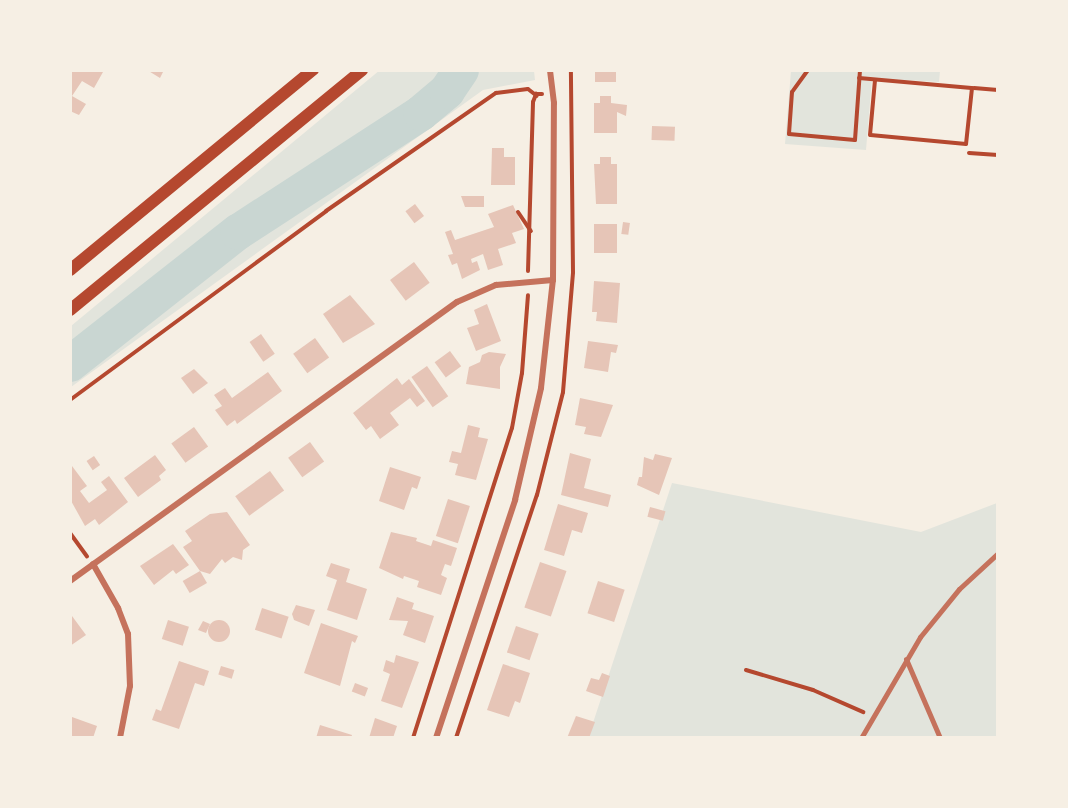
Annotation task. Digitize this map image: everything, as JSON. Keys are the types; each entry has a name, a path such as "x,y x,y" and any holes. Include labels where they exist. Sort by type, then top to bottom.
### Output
{"main road":[{"path":"70,270 313,70"},
{"path":"70,310 362,70"}],"street":[{"path":"436,738 530,441 545,363 553,280 554,103 550,70"},
{"path":"70,581 457,302 496,285 553,280"},
{"path":"861,738 906,659 959,589 998,553"},
{"path":"93,564 118,608 128,634 130,686 120,738"},
{"path":"906,659 940,738"}],"path":[{"path":"571,70 572,103"},
{"path":"808,70 792,92 789,134 855,140 860,70"},
{"path":"859,78 972,88 966,144 870,135 875,80"},
{"path":"70,400 326,211 496,93 511,88 528,89 536,94 543,94"},
{"path":"974,88 998,90"},
{"path":"530,271 533,102 536,94"},
{"path":"969,153 998,155"},
{"path":"518,212 531,231"},
{"path":"413,738 512,428 524,362 528,296 522,296"},
{"path":"70,533 93,564"},
{"path":"746,670 813,690 872,716"}],"shaded area":[{"path":"380,70 534,71 535,80 483,90 71,387 71,326"},
{"path":"791,71 940,71 939,82 872,78 866,150 785,144"},
{"path":"672,483 921,532 997,503 997,737 588,738"}],"building":[{"path":"70,70 103,72 94,88 82,81 72,96 86,104 79,115 70,111"},
{"path":"147,70 164,70 160,78"},
{"path":"595,70 616,70 616,82 595,82"},
{"path":"600,96 611,96 611,103 627,105 626,116 617,112 617,133 594,133 594,103 600,103"},
{"path":"652,126 675,127 674,141 652,140"},
{"path":"492,148 504,148 504,157 515,157 515,185 491,185"},
{"path":"600,157 611,157 611,164 617,164 617,204 596,204 594,164 600,164"},
{"path":"461,196 484,196 484,207 465,207"},
{"path":"415,204 424,216 414,223 405,211"},
{"path":"513,205 524,229 512,233 516,243 498,249 503,265 488,270 483,254 471,259 472,263 477,261 480,270 462,279 457,263 452,265 448,255 453,254 445,232 451,230 455,240 494,227 488,214"},
{"path":"623,222 630,223 628,235 621,234"},
{"path":"594,224 617,224 617,253 594,253"},
{"path":"414,262 430,283 406,301 390,280"},
{"path":"594,281 620,283 617,323 596,321 597,312 592,312"},
{"path":"350,295 375,324 343,343 323,314"},
{"path":"487,304 501,341 476,351 467,328 479,324 474,310"},
{"path":"261,334 275,354 263,362 250,342"},
{"path":"315,338 329,357 307,373 293,354"},
{"path":"588,341 618,345 616,353 611,352 608,372 584,368"},
{"path":"450,351 461,366 446,378 435,362"},
{"path":"489,352 506,354 500,367 500,389 466,384 469,367 480,362 482,355"},
{"path":"427,366 448,396 433,407 411,377"},
{"path":"194,369 208,383 193,394 181,378"},
{"path":"268,372 282,391 237,424 235,420 227,426 215,410 222,406 214,395 225,388 232,398"},
{"path":"397,378 402,385 409,379 425,401 417,407 410,398 390,413 399,425 380,439 371,426 366,430 353,413"},
{"path":"580,398 613,405 601,437 584,434 586,427 575,425"},
{"path":"468,425 480,428 478,437 488,439 476,480 455,475 458,464 449,462 452,451 461,453"},
{"path":"194,427 208,446 185,463 171,443"},
{"path":"310,442 324,461 302,477 288,458"},
{"path":"570,453 591,459 584,488 611,495 608,507 561,495"},
{"path":"655,454 672,458 659,495 637,485 639,477 642,477 644,457 653,460"},
{"path":"155,455 166,470 159,476 161,480 138,497 124,478"},
{"path":"94,456 100,465 93,470 87,461"},
{"path":"72,466 87,486 80,491 89,503 107,490 101,482 109,476 128,502 99,525 95,519 85,526 70,499"},
{"path":"390,467 421,477 417,489 412,487 404,510 379,501"},
{"path":"270,471 284,490 249,516 235,496"},
{"path":"448,499 470,506 458,543 436,536"},
{"path":"558,504 588,513 582,533 572,530 564,556 544,550"},
{"path":"650,507 665,511 663,521 647,517"},
{"path":"227,512 250,545 243,550 242,560 233,557 225,563 222,559 210,574 200,571 183,547 192,541 185,531 210,514"},
{"path":"391,532 417,538 416,541 431,546 433,540 457,548 451,566 445,564 441,575 447,578 441,595 417,587 419,581 404,576 403,579 379,568"},
{"path":"173,544 189,565 176,574 173,570 154,585 140,566"},
{"path":"540,562 566,571 551,617 524,607"},
{"path":"331,563 350,569 346,582 367,589 357,620 327,610 337,580 326,576"},
{"path":"200,571 207,583 190,593 183,581"},
{"path":"598,581 625,590 614,622 587,613"},
{"path":"397,597 414,603 412,609 434,616 425,643 403,635 408,621 389,620"},
{"path":"296,605 315,610 309,626 294,620 292,614"},
{"path":"262,608 289,617 282,639 255,630"},
{"path":"72,616 86,635 70,646 70,617"},
{"path":"168,620 189,627 183,646 162,639"},
{"path":"219,620 227,623 230,631 227,639 219,642 211,639 208,631 211,623"},
{"path":"203,621 210,624 206,633 198,630"},
{"path":"321,623 358,636 355,643 352,641 340,686 304,673"},
{"path":"516,626 539,634 530,660 507,652"},
{"path":"396,655 419,662 402,708 381,701 390,674 383,671 386,660 394,663"},
{"path":"179,661 209,671 204,686 195,683 179,729 152,720 156,709 161,711"},
{"path":"503,664 530,673 520,703 515,701 509,717 487,710"},
{"path":"221,666 234,670 232,679 218,675"},
{"path":"602,673 610,676 603,697 586,691 591,678 599,680"},
{"path":"355,683 368,688 365,696 352,691"},
{"path":"576,716 595,722 589,738 567,738"},
{"path":"72,717 97,726 93,738 70,738"},
{"path":"375,718 397,726 393,738 369,738"},
{"path":"320,725 352,735 351,738 316,738"}],"waterway":[{"path":"70,364 238,232 421,113 447,91 461,70"}]}
